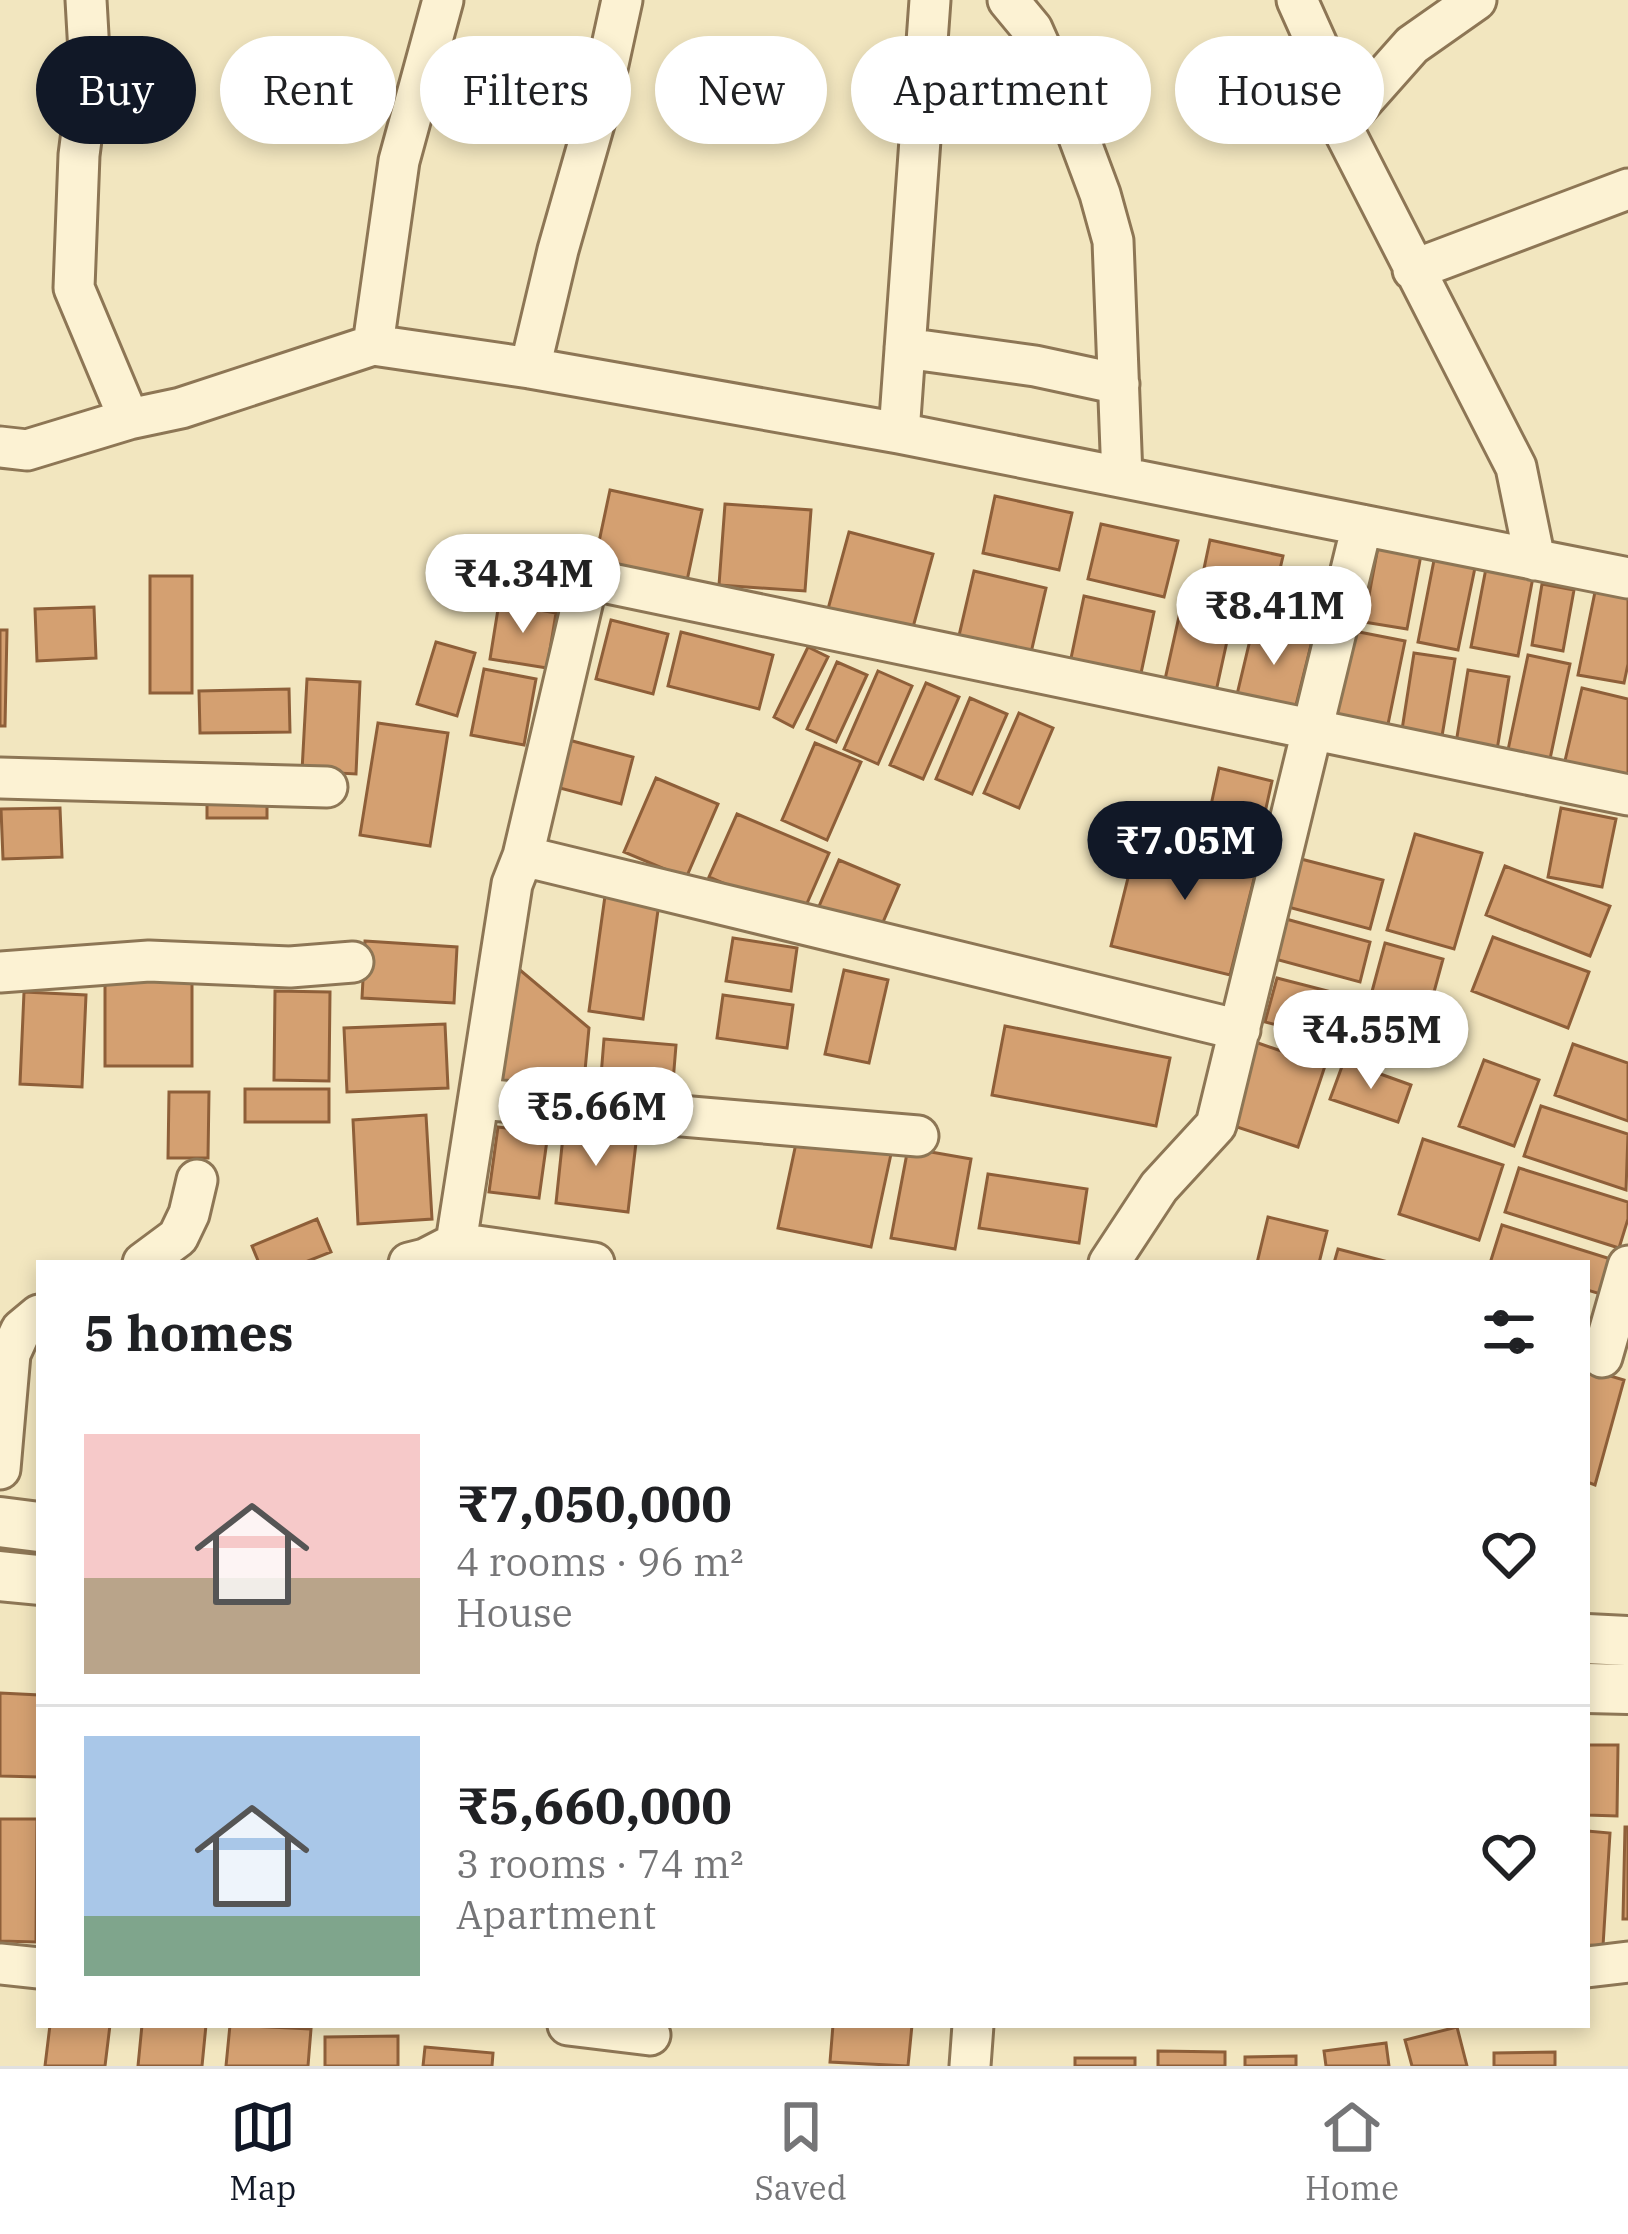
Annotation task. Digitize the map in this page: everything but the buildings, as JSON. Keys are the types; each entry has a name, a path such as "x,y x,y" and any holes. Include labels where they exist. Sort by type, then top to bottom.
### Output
{"street":[{"path":"86,0 90,70 79,154 74,288 129,419"},
{"path":"373,345 399,161 443,0"},
{"path":"530,368 622,0"},
{"path":"899,433 930,0"},
{"path":"1007,0 1032,28 1072,119 1113,241 1122,477"},
{"path":"1297,0 1313,36"},
{"path":"1384,77 1412,45 1476,0"},
{"path":"1350,144 1516,466 1535,560"},
{"path":"1413,270 1628,189"},
{"path":"0,447 27,451 181,408 373,345 899,433 1628,578"},
{"path":"905,348 1035,366 1119,384"},
{"path":"1111,1260 1159,1187 1216,1125 1362,525"},
{"path":"456,1243 512,884 523,856 587,579 1628,795"},
{"path":"0,778 327,788"},
{"path":"523,856 1240,1030"},
{"path":"0,972 148,961 290,968 352,962"},
{"path":"479,1099 918,1136"},
{"path":"147,1260 178,1237 197,1180"},
{"path":"421,1260 456,1243 573,1260"},
{"path":"1602,1357 1628,1266"},
{"path":"0,1469 10,1354 21,1330 36,1318"},
{"path":"0,1522 36,1527"},
{"path":"0,1576 36,1580"},
{"path":"1590,1639 1628,1641"},
{"path":"1590,1688 1628,1689"},
{"path":"1590,1967 1628,1963"},
{"path":"0,1964 36,1968"},
{"path":"582,2028 650,2042"},
{"path":"970,2066 974,2028"}]}
